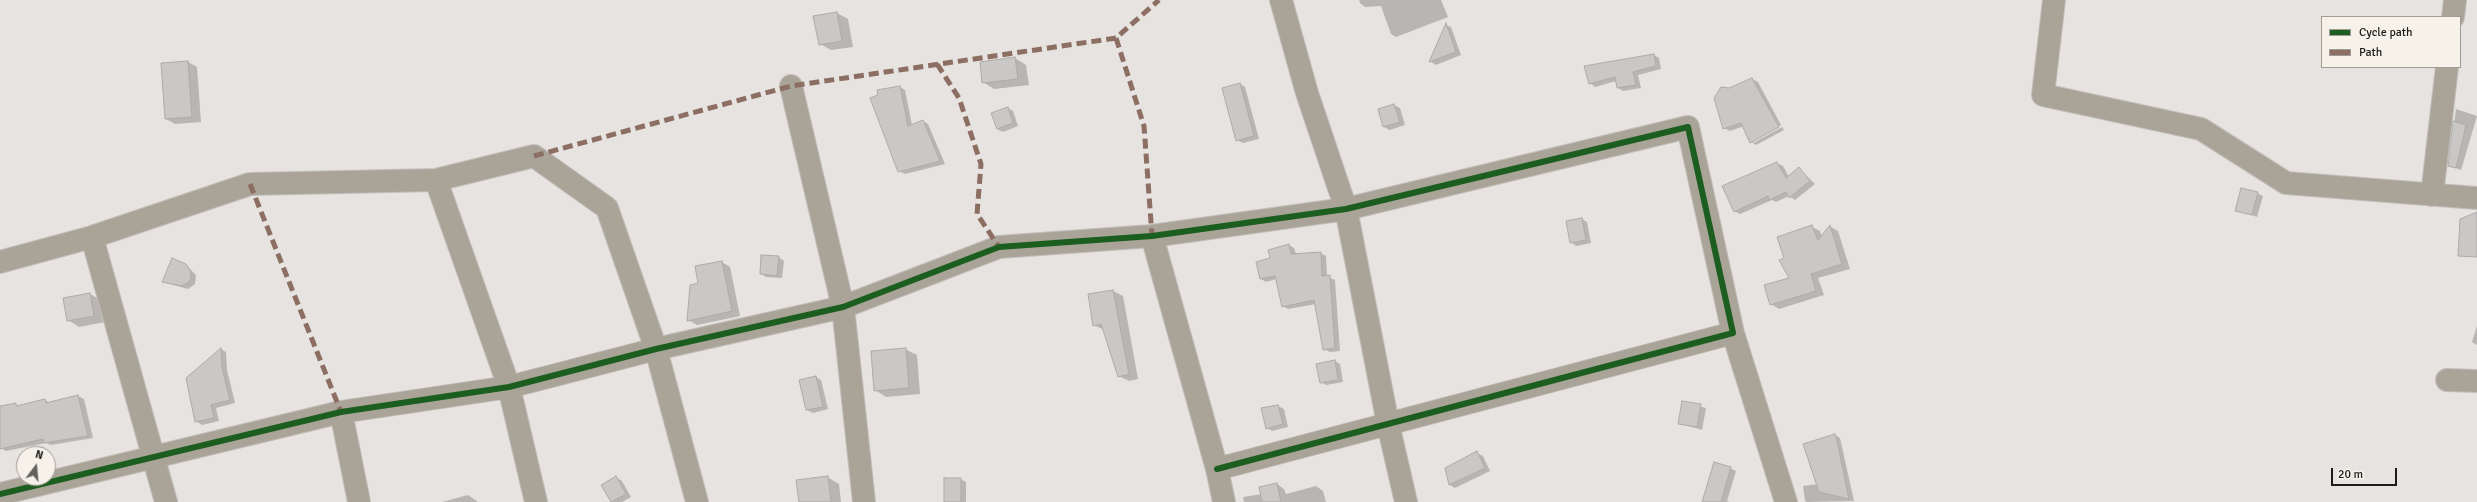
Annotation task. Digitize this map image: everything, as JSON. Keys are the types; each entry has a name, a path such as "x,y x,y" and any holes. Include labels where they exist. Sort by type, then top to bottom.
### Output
{"street":[{"path":"1281,0 1307,93 1346,209 1388,424 1406,502"},
{"path":"2054,0 2043,95 2201,129 2286,183 2477,198"},
{"path":"2453,16 2455,0"},
{"path":"2432,195 2447,68"},
{"path":"791,86 843,307 864,502"},
{"path":"0,494 342,412 509,387 656,349 843,307 999,247 1152,236 1346,209 1688,127 1733,333 1786,502"},
{"path":"0,262 92,237 250,184 436,180 534,156 607,208 656,349 697,502"},
{"path":"436,180 509,387 536,502"},
{"path":"1152,236 1217,469 1224,502"},
{"path":"92,237 166,502"},
{"path":"1217,469 1733,333"},
{"path":"2447,380 2477,381"},
{"path":"342,412 359,502"}],"building":[{"path":"837,12 842,41 819,45 813,16"},
{"path":"1446,23 1456,52 1429,62"},
{"path":"1654,54 1656,66 1633,72 1636,85 1617,88 1615,77 1589,84 1584,66"},
{"path":"1015,57 1018,79 982,83 980,62"},
{"path":"188,61 192,117 165,119 161,63"},
{"path":"1752,78 1779,127 1750,143 1741,123 1723,129 1714,98 1721,87 1729,88"},
{"path":"1240,83 1254,136 1236,141 1222,88"},
{"path":"900,86 908,126 923,120 940,161 898,172 870,98 878,95 877,90"},
{"path":"1394,104 1400,122 1383,127 1378,109"},
{"path":"1008,107 1013,123 997,129 991,113"},
{"path":"2453,121 2466,125 2456,168 2448,166"},
{"path":"1777,162 1786,178 1799,167 1810,181 1789,198 1786,192 1769,200 1768,196 1734,212 1722,186"},
{"path":"2241,188 2258,192 2252,215 2235,211"},
{"path":"2477,212 2477,257 2458,256 2460,219"},
{"path":"1582,218 1586,240 1570,243 1566,221"},
{"path":"1812,225 1818,240 1830,225 1842,264 1811,274 1816,291 1770,305 1764,285 1789,278 1779,260 1784,258 1777,237"},
{"path":"1289,244 1291,254 1321,252 1322,276 1330,275 1335,348 1323,350 1314,300 1282,307 1275,276 1260,279 1256,262 1270,258 1268,250"},
{"path":"761,255 779,256 777,276 760,274"},
{"path":"172,258 186,264 191,272 190,281 182,286 162,282"},
{"path":"722,261 732,311 687,321 690,285 698,283 695,266"},
{"path":"1113,290 1129,374 1118,377 1101,324 1093,326 1088,294"},
{"path":"90,293 94,316 67,321 63,298"},
{"path":"221,348 222,367 230,400 211,405 214,418 195,422 186,378"},
{"path":"906,348 909,388 874,391 871,351"},
{"path":"1335,360 1338,380 1320,383 1316,364"},
{"path":"816,376 823,407 806,410 799,380"},
{"path":"78,395 88,436 44,443 43,439 0,449 0,406 16,403 16,406 45,399 46,403"},
{"path":"1682,401 1701,404 1697,427 1678,424"},
{"path":"1278,405 1283,424 1266,429 1261,408"},
{"path":"1835,434 1849,499 1819,492 1803,444"},
{"path":"1477,451 1485,468 1449,485 1445,468"},
{"path":"1714,462 1731,467 1721,502 1702,502"},
{"path":"616,476 626,494 611,502 601,485"},
{"path":"828,476 831,502 799,502 796,480"},
{"path":"944,478 961,478 961,502 944,502"},
{"path":"1277,483 1281,502 1262,502 1259,487"}],"marked path":[{"path":"534,156 791,86 1116,38 1159,0"},
{"path":"1116,38 1144,126 1152,236"},
{"path":"937,64 959,98 981,164 977,214 999,247"},
{"path":"250,184 341,412"}],"cycle path":[{"path":"0,494 341,412 509,387 656,349 843,307 999,247 1152,236 1346,209 1688,127 1733,333 1217,469"}]}
